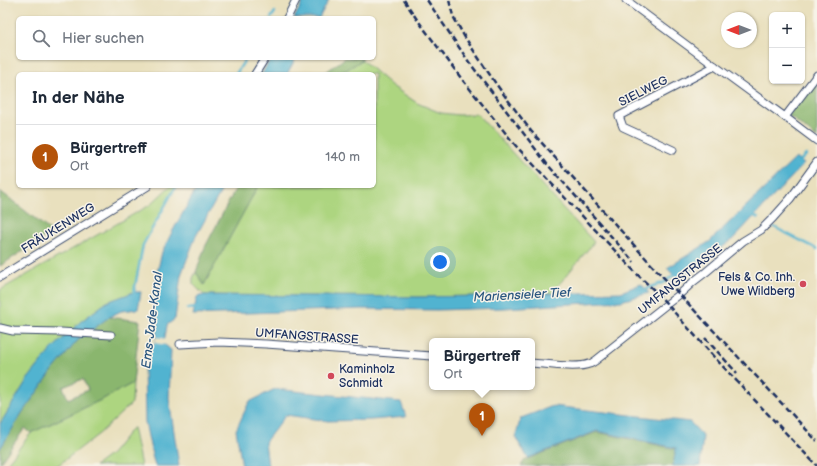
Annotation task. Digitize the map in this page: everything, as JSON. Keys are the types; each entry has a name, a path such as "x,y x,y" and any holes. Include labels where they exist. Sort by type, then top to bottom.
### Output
{"street":[{"path":"287,16 296,0"},
{"path":"626,0 817,141"},
{"path":"256,72 264,60"},
{"name":"SIELWEG","path":"673,150 622,127 619,116 715,66"},
{"path":"785,117 817,75"},
{"path":"611,114 619,116"},
{"name":"UMFANGSTRASSE","path":"535,363 582,366 589,365 595,361 680,294 692,282 743,241 774,218 817,162"},
{"name":"FRÄUKENWEG","path":"0,277 145,188"},
{"path":"0,328 13,331 111,335"},
{"name":"UMFANGSTRASSE","path":"180,344 219,342 258,343 429,356"}],"green space":[{"path":"342,60 362,60 343,72 326,72"},
{"path":"362,60 376,72 343,72"},
{"path":"376,72 392,86 417,103 441,113 459,115 477,114 594,242 552,293 418,297 204,295 193,284 193,278 196,272 204,284 257,188 376,188"},
{"path":"817,77 817,138 788,115"},
{"path":"168,188 175,188 143,245 134,292 107,302 80,322 51,350 27,380 0,424 0,290 150,205"},
{"path":"236,188 257,188 204,285 196,272 205,247"},
{"path":"0,191 52,232 0,266"},
{"path":"109,317 140,321 133,383 31,433 25,428 0,463 0,449 22,413 53,370 77,341","holes":["83,379 88,390 68,399 63,387"]},
{"path":"133,383 132,403 99,434 57,466 5,466 31,433"},
{"path":"133,427 141,466 95,466 111,454"},
{"path":"597,432 676,449 673,466 521,466 525,460"}],"water":[{"path":"304,0 329,0 320,16 295,16"},
{"path":"270,60 295,60 288,72 263,72"},
{"path":"796,158 804,164 732,240 678,280 667,268 709,242"},
{"path":"197,188 223,188 196,236 181,275 175,319 167,325 164,344 171,350 169,398 179,466 155,466 145,422 144,363 148,349 155,343 158,324 153,318 157,273 162,252"},
{"path":"641,284 649,293 621,301 504,308 437,310 362,309 193,315 197,297 204,295 418,297 481,296 621,292"},
{"path":"134,292 141,292 138,309 121,311 109,317 77,341 53,370 22,413 0,449 0,424 27,380 51,350 80,322 107,302"},
{"path":"275,389 401,402 406,417 371,420 328,421 286,415 265,442 268,466 242,466 236,430 249,402"},
{"path":"553,406 690,422 703,436 700,466 673,466 676,448 597,431 528,458 515,437 521,418"}],"pier":[{"path":"156,337 167,339 167,345 155,343"}],"waterway":[{"path":"272,16 275,12"},
{"path":"237,72 245,60"},
{"name":"Mariensieler Tief","path":"798,163 806,155"},
{"path":"134,292 143,245 175,188"},
{"path":"752,215 758,218"},
{"path":"774,227 817,249"},
{"name":"Mariensieler Tief","path":"643,290 665,282 676,273"},
{"name":"Mariensieler Tief","path":"187,309 198,308"}],"railway":[{"path":"404,0 461,78 516,146 638,275 658,294 714,357 817,466"},
{"path":"427,0 469,62 547,164 634,262"},
{"path":"449,0 453,16 464,36 496,84 531,131 651,264 817,441"},
{"path":"705,338 737,373"}],"place":[{"name":"Fels & Co. Inh. Uwe Wildberg","path":"803,284"},
{"name":"Kaminholz Schmidt","path":"331,376"},
{"name":"Bürgertreff","path":"482,436"}],"water label":[{"name":"Ems-Jade-Kanal","path":"151,320"}]}
